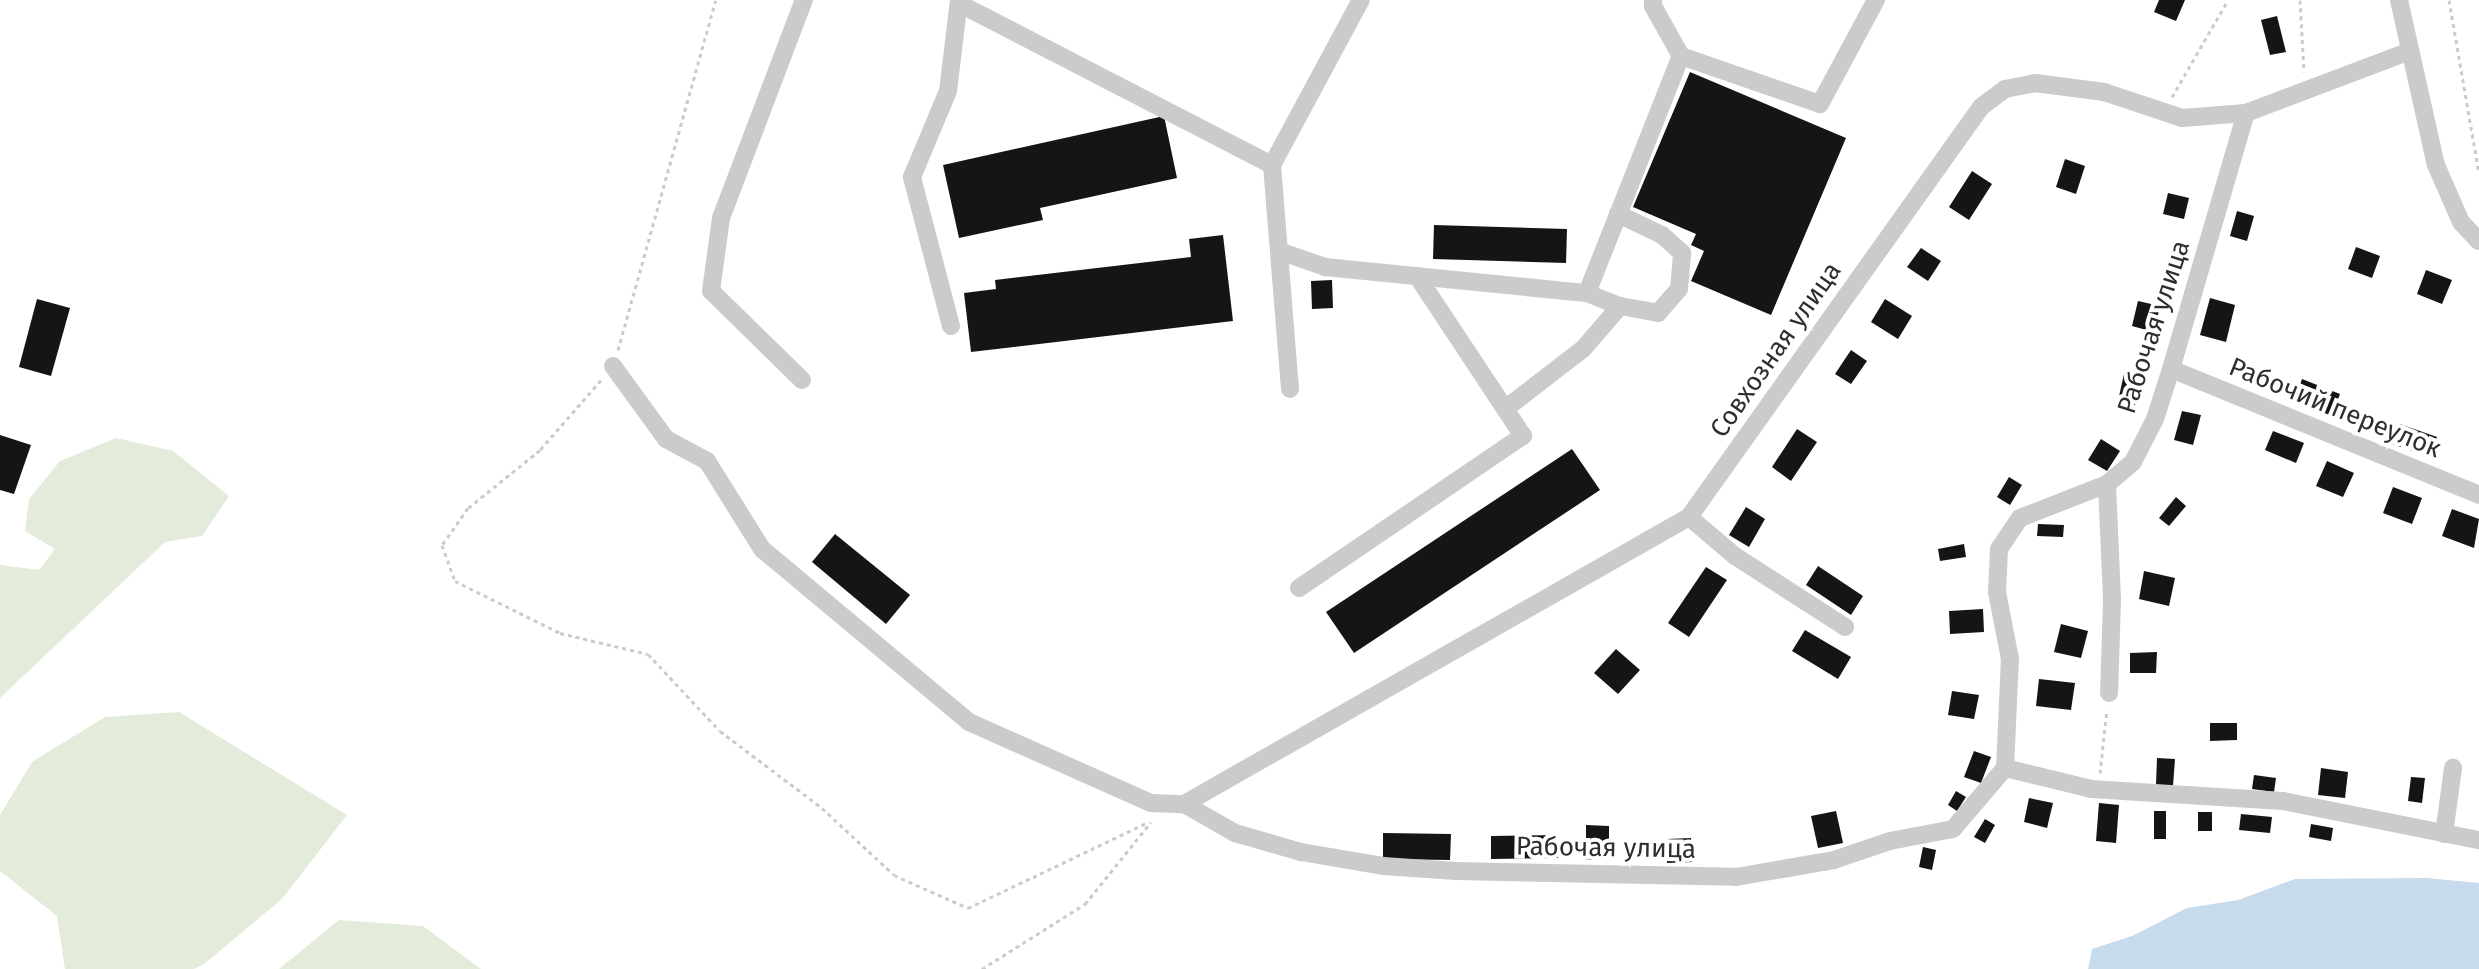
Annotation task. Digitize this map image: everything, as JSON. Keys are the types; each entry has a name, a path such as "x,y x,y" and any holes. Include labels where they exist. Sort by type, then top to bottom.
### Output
{"street":[{"path":"802,380 711,291 721,218 804,0"},
{"path":"1290,389 1272,165 1361,0"},
{"path":"1653,0 1681,56 1820,104 1876,0"},
{"path":"2399,0 2436,165 2461,222 2479,241"},
{"path":"951,326 912,177 948,91 960,2 1272,165"},
{"name":"Совхозная улица","path":"1184,804 1689,517 1981,107 2005,89 2035,83 2104,92 2182,118 2246,113 2410,51"},
{"path":"1587,293 1681,56"},
{"name":"Рабочая улица","path":"1184,804 1235,833 1301,852 1383,866 1736,877 1834,860 1890,841 1953,829 2005,768 2010,659 1997,592 1999,549 2020,518 2107,484 2133,462 2155,419 2246,113"},
{"path":"1279,251 1325,267 1587,293 1620,306 1658,313 1679,289 1682,253 1662,235 1618,214"},
{"path":"1299,588 1523,436 1417,276"},
{"path":"1505,409 1583,349 1620,306"},
{"path":"613,366 666,439 707,461 762,549 969,722 1151,803 1184,804"},
{"name":"Рабочий переулок","path":"2171,369 2479,495"},
{"path":"2107,484 2112,600 2109,693"},
{"path":"1689,517 1735,556 1845,627"},
{"path":"2005,768 2099,790 2283,801 2479,840"},
{"path":"2444,834 2453,768"}],"path":[{"path":"716,0 613,366 540,450 468,508 442,545 455,581 560,633 648,654 720,731 822,808 894,875 968,908 1153,819 1085,904 982,969"},
{"path":"2159,110 2173,96 2228,0"},
{"path":"2300,0 2305,92"},
{"path":"2449,0 2479,173"},
{"path":"2099,790 2109,693"}],"green space":[{"path":"116,438 173,451 229,496 202,536 165,542 0,698 0,565 39,570 55,549 25,531 29,499 60,461"},
{"path":"179,712 347,815 282,899 204,964 194,969 65,969 57,916 0,871 0,815 32,762 105,717"},
{"path":"339,920 423,926 481,969 279,969"}],"water":[{"path":"2427,878 2479,883 2479,969 2088,969 2092,949 2132,936 2187,908 2238,900 2295,879"}],"building":[{"path":"2159,0 2185,0 2176,21 2154,12"},
{"path":"2277,16 2286,52 2270,55 2261,20"},
{"path":"1690,72 1846,138 1771,315 1691,281 1704,251 1691,245 1696,234 1633,207"},
{"path":"1164,116 1177,178 1040,208 1043,220 959,238 943,165"},
{"path":"2065,159 2085,166 2076,194 2056,187"},
{"path":"1972,171 1992,184 1969,220 1949,207"},
{"path":"2168,193 2189,198 2184,219 2163,214"},
{"path":"2237,211 2254,216 2247,241 2230,236"},
{"path":"1434,225 1567,229 1566,263 1433,259"},
{"path":"1223,235 1233,321 971,352 964,293 996,289 995,280 1191,257 1189,239"},
{"path":"2356,247 2380,256 2372,278 2348,269"},
{"path":"1921,248 1941,261 1928,281 1907,267"},
{"path":"2426,270 2452,280 2442,304 2417,294"},
{"path":"1332,280 1333,308 1312,309 1311,281"},
{"path":"2210,298 2235,305 2226,342 2200,335"},
{"path":"37,299 70,308 51,376 19,367"},
{"path":"1885,299 1912,316 1898,339 1871,322"},
{"path":"2138,301 2160,306 2154,332 2132,326"},
{"path":"1851,350 1867,361 1851,384 1835,374"},
{"path":"2124,374 2141,378 2135,405 2118,401"},
{"path":"2302,379 2340,394 2332,416 2294,401"},
{"path":"2182,411 2201,415 2193,445 2174,440"},
{"path":"2400,424 2437,437 2429,457 2392,444"},
{"path":"1797,429 1817,442 1791,481 1772,467"},
{"path":"2273,431 2304,443 2296,463 2265,450"},
{"path":"0,435 31,445 14,494 0,490"},
{"path":"2101,439 2120,451 2107,471 2088,460"},
{"path":"1572,449 1600,490 1354,653 1326,612"},
{"path":"2327,461 2354,473 2343,497 2316,486"},
{"path":"2009,477 2022,485 2010,505 1997,497"},
{"path":"2393,487 2422,498 2412,524 2383,513"},
{"path":"2176,497 2186,506 2169,526 2159,518"},
{"path":"1746,507 1765,519 1749,547 1729,535"},
{"path":"2452,509 2479,519 2474,548 2442,536"},
{"path":"2038,524 2064,525 2063,537 2037,536"},
{"path":"835,534 910,595 886,624 812,562"},
{"path":"1964,544 1966,557 1940,561 1938,549"},
{"path":"1818,566 1863,596 1851,615 1806,585"},
{"path":"1706,567 1727,580 1689,637 1668,623"},
{"path":"2144,571 2175,578 2169,606 2139,599"},
{"path":"1983,609 1984,632 1950,634 1949,611"},
{"path":"2061,624 2088,631 2081,658 2054,652"},
{"path":"1805,630 1851,657 1838,679 1792,651"},
{"path":"1616,649 1640,670 1618,694 1594,673"},
{"path":"2157,652 2156,673 2130,673 2130,653"},
{"path":"2039,679 2075,683 2071,710 2036,706"},
{"path":"1952,691 1979,695 1974,719 1948,715"},
{"path":"2210,723 2237,723 2237,740 2210,741"},
{"path":"1974,751 1991,757 1981,783 1964,777"},
{"path":"2157,758 2175,759 2173,786 2156,785"},
{"path":"2321,768 2348,772 2345,798 2318,795"},
{"path":"2254,775 2276,778 2274,792 2252,789"},
{"path":"2411,777 2425,778 2422,803 2408,801"},
{"path":"1956,791 1966,797 1957,811 1948,805"},
{"path":"2029,798 2053,803 2047,828 2024,822"},
{"path":"2099,803 2119,805 2116,843 2096,841"},
{"path":"1836,811 1843,843 1818,848 1811,816"},
{"path":"2154,811 2166,811 2166,839 2154,839"},
{"path":"2198,812 2212,812 2212,831 2198,831"},
{"path":"2241,814 2272,817 2270,833 2239,830"},
{"path":"1985,819 1995,825 1985,843 1974,837"},
{"path":"2311,824 2333,828 2331,841 2309,837"},
{"path":"1586,825 1609,826 1609,859 1586,860"},
{"path":"1383,833 1451,834 1450,860 1383,859"},
{"path":"1557,835 1558,858 1491,859 1491,836"},
{"path":"1691,838 1692,862 1667,863 1667,839"},
{"path":"1923,847 1936,850 1932,870 1919,867"}]}
